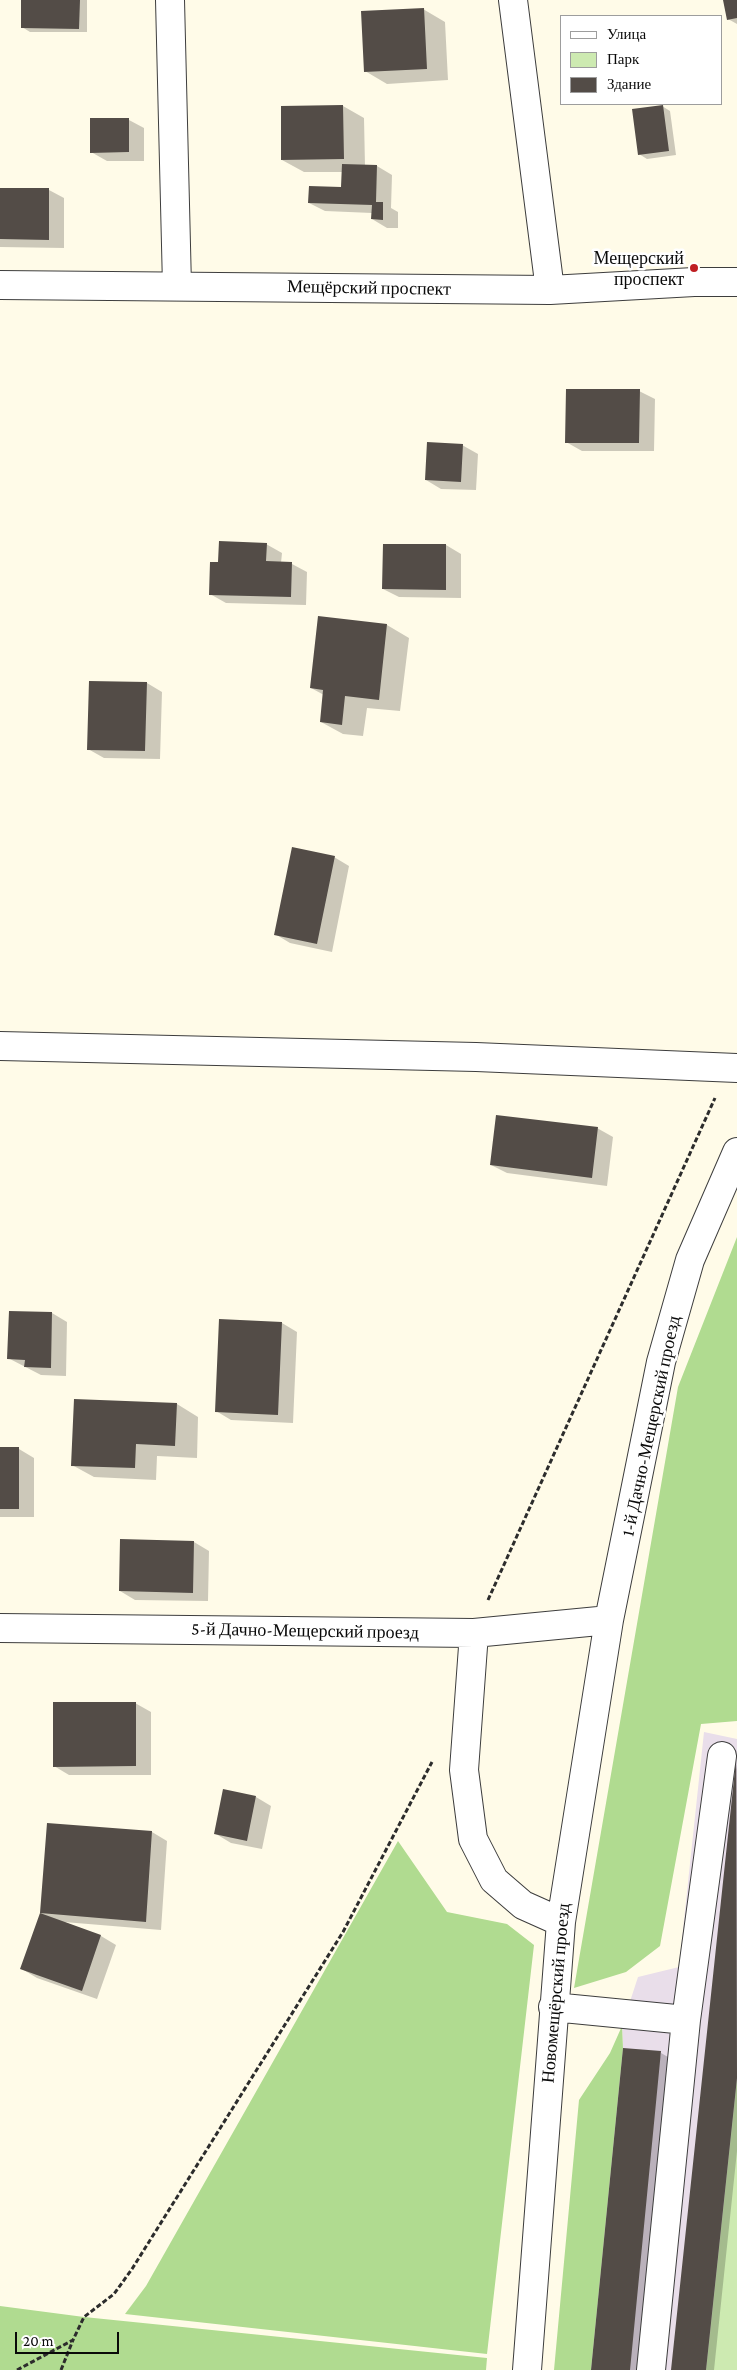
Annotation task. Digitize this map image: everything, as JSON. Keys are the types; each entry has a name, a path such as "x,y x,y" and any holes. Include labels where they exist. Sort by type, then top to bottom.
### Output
{"street":[{"path":"170,0 177,286"},
{"path":"513,0 550,290"},
{"name":"Мещёрский проспект","path":"0,284 550,290 694,282 737,282"},
{"path":"0,1046 476,1057 733,1068"},
{"name":"1-й Дачно-Мещерский проезд","path":"608,1620 661,1362 690,1260 737,1152"},
{"name":"5-й Дачно-Мещерский проезд","path":"0,1628 474,1633 608,1620"},
{"name":"Новомещёрский проезд","path":"528,2370 561,1922 608,1620"},
{"path":"474,1633 464,1770 474,1840 494,1880 523,1905 561,1922"},
{"path":"651,2370 686,2020 722,1756"},
{"path":"554,2007 686,2020"}],"path":[{"path":"474,1633 733,1068"},
{"path":"61,2370 84,2317 114,2294 132,2269 342,1932 433,1759"},
{"path":"17,2370 73,2340"}],"shaded area":[{"path":"704,1732 737,1739 737,2078 706,2370 591,2370 623,2048 622,2026 638,1977 679,1967"}],"green space":[{"path":"737,1237 737,1721 701,1724 660,1946 626,1972 574,1988 678,1387"},
{"path":"398,1841 447,1912 507,1924 534,1945 487,2354 125,2314 146,2286"},
{"path":"622,2026 623,2048 591,2370 554,2370 579,2100 610,2053"},
{"path":"737,2078 737,2370 706,2370"},
{"path":"0,2306 84,2317 487,2358 486,2370 0,2370"}],"building":[{"path":"21,0 80,0 79,29 21,28"},
{"path":"723,0 737,0 737,18 727,20"},
{"path":"424,8 427,69 364,72 361,11"},
{"path":"343,105 344,159 281,160 281,106"},
{"path":"663,105 669,151 638,155 632,109"},
{"path":"90,118 129,118 129,152 90,153"},
{"path":"342,164 377,165 376,202 383,202 383,220 371,219 372,205 308,203 309,186 341,187"},
{"path":"0,188 49,188 49,240 0,239"},
{"path":"566,389 640,389 639,443 565,443"},
{"path":"427,442 463,444 461,482 425,480"},
{"path":"219,541 267,543 266,561 292,562 291,597 209,595 210,562 218,562"},
{"path":"383,544 446,544 446,590 382,589"},
{"path":"318,616 387,624 379,700 345,696 342,725 320,722 323,690 310,688"},
{"path":"89,681 147,682 145,751 87,750"},
{"path":"292,847 335,856 317,944 274,935"},
{"path":"496,1115 598,1127 592,1178 490,1165"},
{"path":"9,1311 52,1312 51,1368 24,1367 25,1360 7,1359"},
{"path":"219,1319 282,1322 278,1415 215,1412"},
{"path":"74,1399 177,1403 175,1446 136,1444 135,1468 71,1466"},
{"path":"0,1447 19,1447 19,1509 0,1509"},
{"path":"120,1539 194,1541 193,1593 119,1591"},
{"path":"53,1702 136,1702 136,1766 53,1767"},
{"path":"736,1760 737,2078 706,2370 671,2370"},
{"path":"223,1789 256,1796 247,1841 214,1834"},
{"path":"47,1823 152,1831 146,1922 40,1913"},
{"path":"40,1913 101,1935 82,1991 20,1969"},
{"path":"623,2048 661,2051 630,2370 591,2370"}],"place":[{"name":"Мещерский проспект","path":"694,268"}]}
